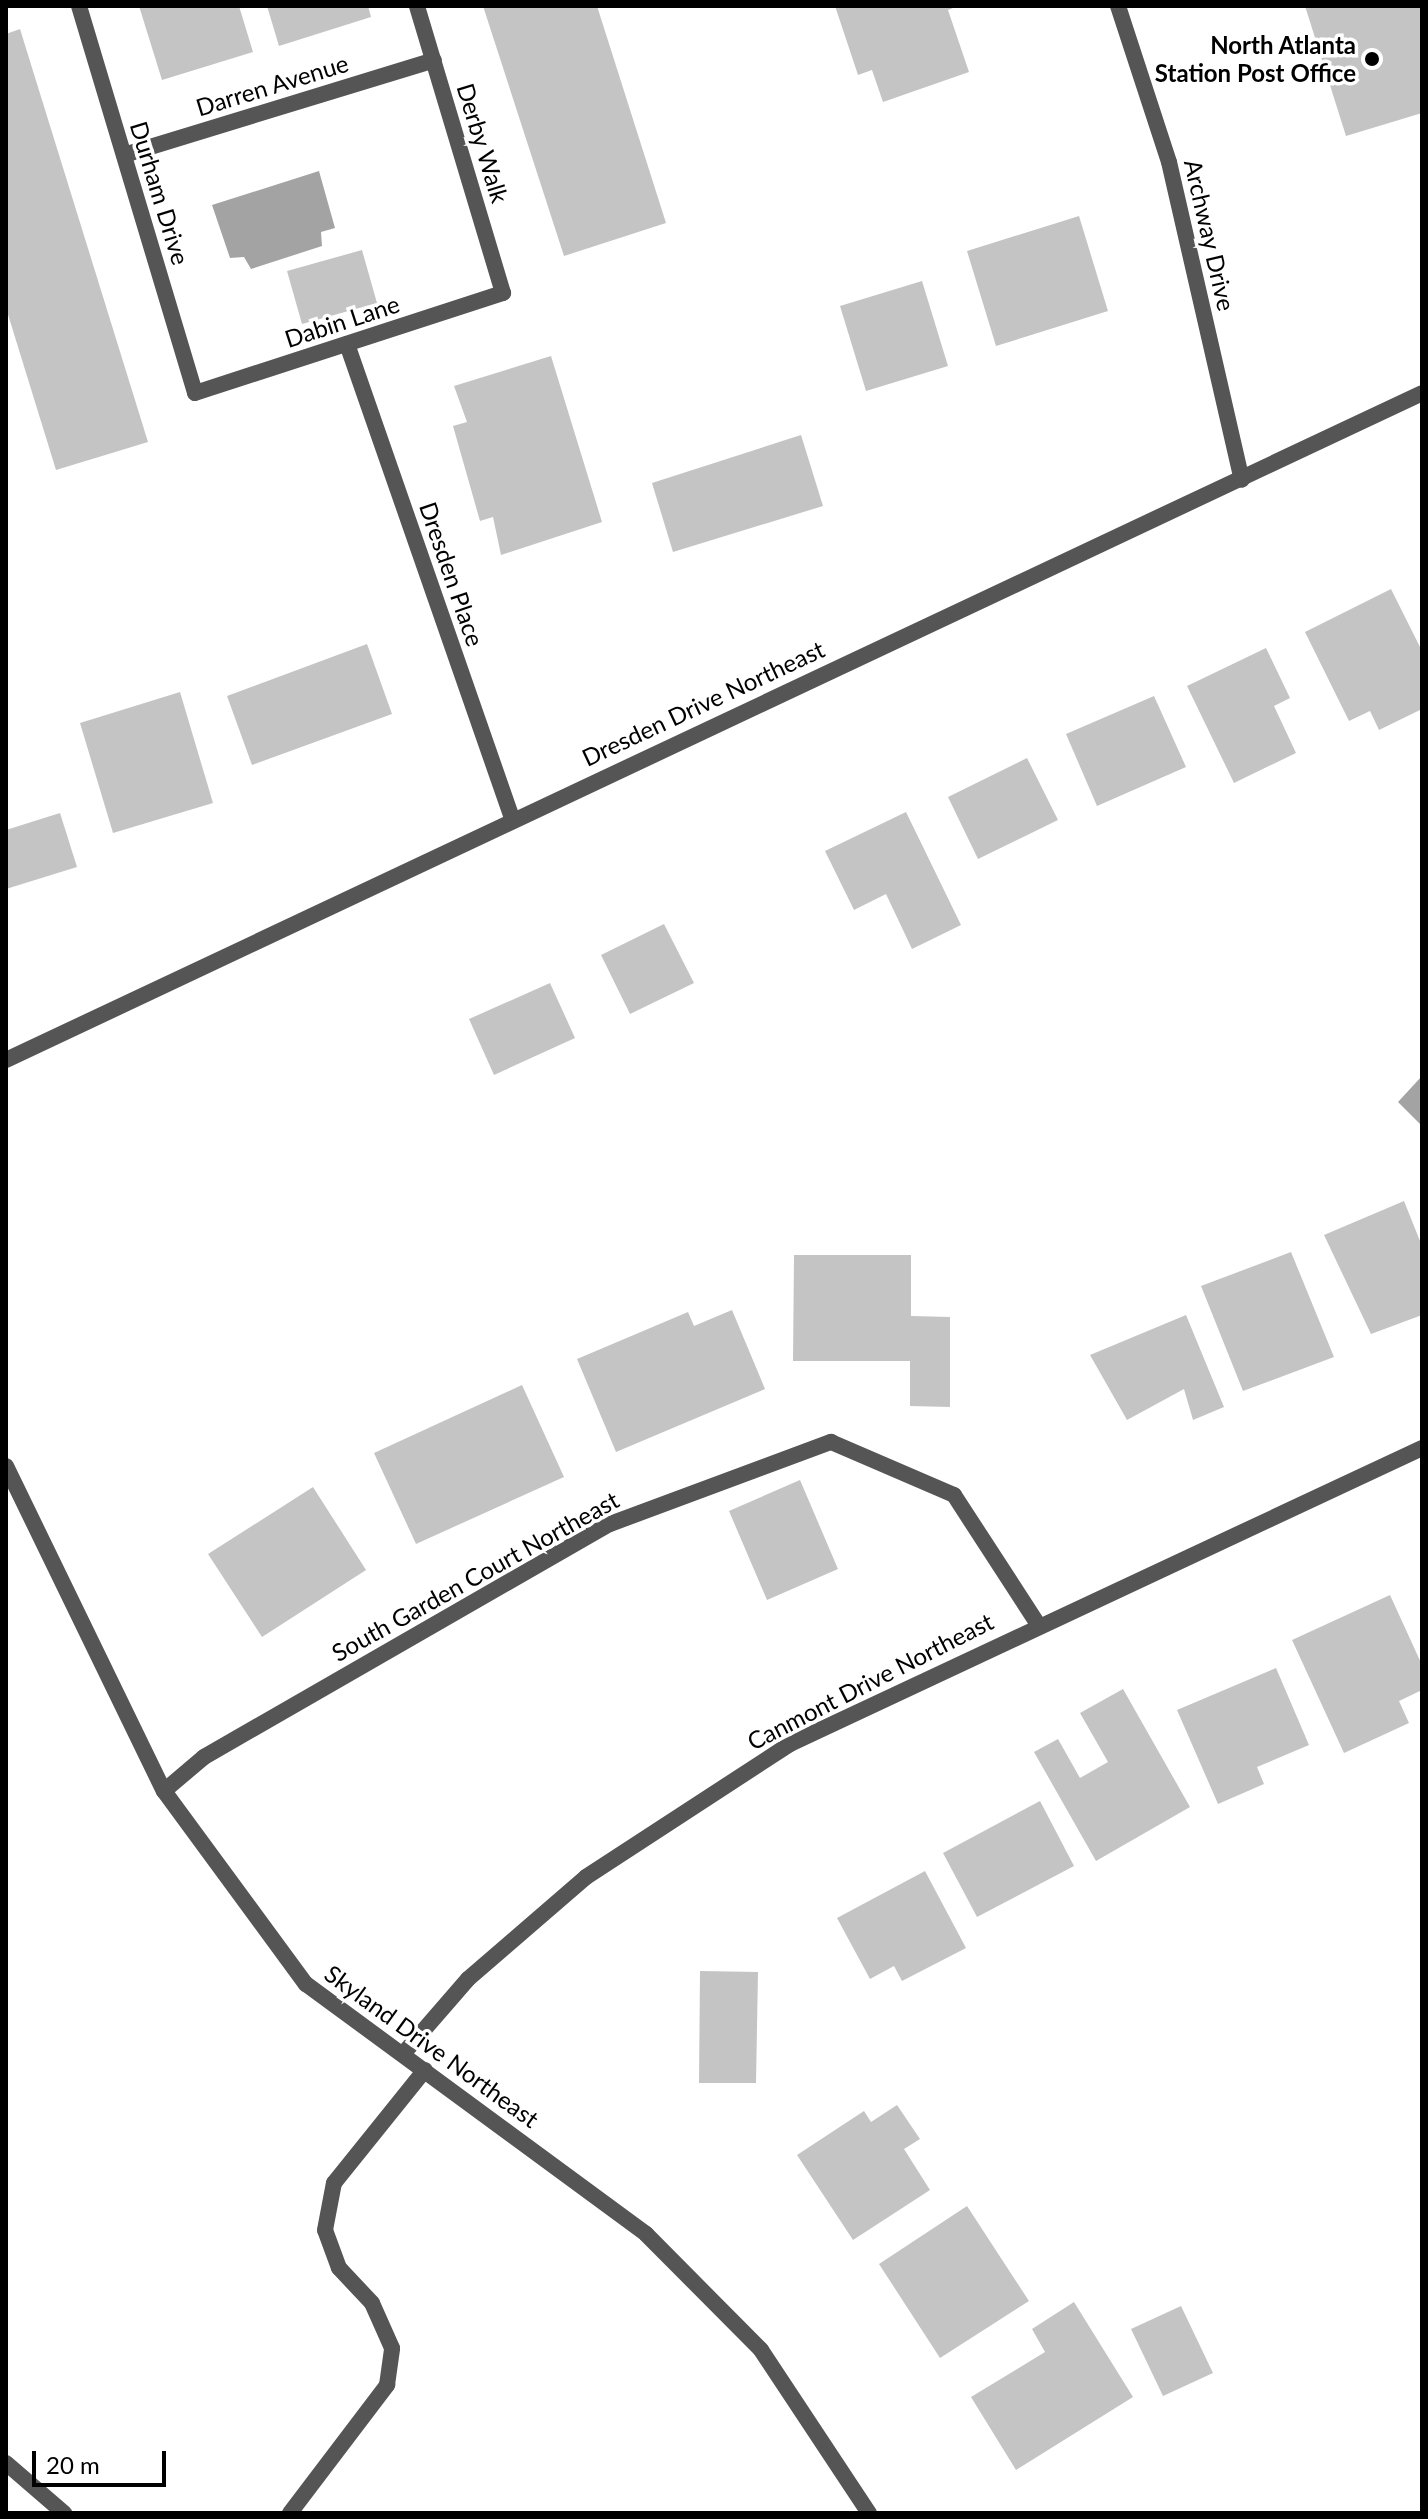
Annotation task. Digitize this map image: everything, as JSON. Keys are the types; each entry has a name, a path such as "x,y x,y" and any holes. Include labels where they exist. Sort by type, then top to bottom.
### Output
{"street":[{"name":"Durham Drive","path":"79,6 195,393"},
{"name":"Derby Walk","path":"417,6 503,293"},
{"name":"Archway Drive","path":"1118,6 1169,162 1242,480"},
{"name":"Darren Avenue","path":"124,155 434,60"},
{"name":"Dabin Lane","path":"195,393 503,293"},
{"name":"Dresden Place","path":"347,344 512,818"},
{"name":"Dresden Drive Northeast","path":"6,1060 512,818 1242,480 1422,393"},
{"name":"South Garden Court Northeast","path":"164,1791 204,1757 610,1524 831,1442 954,1495 1037,1623"},
{"name":"Canmont Drive Northeast","path":"403,2054 468,1979 666,1819 790,1744 1037,1623 1422,1448"},
{"name":"Skyland Drive Northeast","path":"6,1466 164,1791 306,1984 646,2234 761,2350 869,2513"},
{"path":"294,2508 387,2385 392,2348 372,2303 339,2268 325,2230 334,2183 425,2070"},
{"path":"6,2463 64,2513"}],"shaded area":[{"path":"319,171 335,228 321,232 322,246 251,269 244,257 230,258 212,205"},
{"path":"1422,1076 1422,1126 1398,1102"}],"building":[{"path":"139,6 239,6 253,52 162,80"},
{"path":"267,6 368,6 371,17 279,46"},
{"path":"483,6 597,6 666,223 564,256"},
{"path":"835,6 958,6 948,10 969,72 883,102 872,70 858,75"},
{"name":"North Atlanta Station Post Office","path":"1305,6 1422,6 1422,113 1346,136"},
{"path":"20,29 148,442 56,470 6,308 6,34"},
{"path":"1079,216 1108,311 996,346 967,251"},
{"path":"362,250 377,303 302,324 287,271"},
{"path":"922,281 948,366 866,391 840,306"},
{"path":"551,356 602,522 501,555 493,517 480,521 453,426 467,422 454,386"},
{"path":"801,435 823,506 673,552 652,483"},
{"path":"1391,589 1422,651 1422,709 1379,730 1370,711 1349,721 1305,632"},
{"path":"367,644 392,714 252,765 227,696"},
{"path":"1266,648 1290,698 1274,706 1296,753 1234,783 1187,686"},
{"path":"180,692 213,803 113,833 80,723"},
{"path":"1154,696 1186,767 1097,806 1066,734"},
{"path":"1027,758 1058,820 978,859 948,797"},
{"path":"906,812 961,925 912,949 886,894 854,910 825,851"},
{"path":"60,813 77,867 6,889 6,830"},
{"path":"664,924 694,983 630,1014 601,955"},
{"path":"550,983 575,1038 494,1075 469,1019"},
{"path":"1404,1201 1422,1246 1422,1315 1371,1334 1324,1235"},
{"path":"1291,1252 1334,1357 1243,1391 1201,1286"},
{"path":"794,1255 911,1255 911,1316 950,1317 950,1407 910,1406 910,1361 793,1361"},
{"path":"732,1310 765,1389 616,1452 577,1359 688,1312 694,1326"},
{"path":"1186,1315 1224,1407 1193,1420 1184,1389 1127,1420 1090,1355"},
{"path":"522,1385 564,1477 416,1544 374,1453"},
{"path":"800,1480 838,1569 767,1600 729,1511"},
{"path":"313,1487 366,1570 262,1637 208,1554"},
{"path":"1390,1595 1422,1665 1422,1690 1399,1701 1409,1723 1344,1753 1292,1640"},
{"path":"1276,1668 1309,1745 1257,1767 1264,1784 1218,1804 1177,1710"},
{"path":"1123,1689 1190,1807 1096,1861 1034,1752 1058,1739 1080,1778 1108,1762 1080,1713"},
{"path":"1040,1801 1074,1866 977,1917 943,1853"},
{"path":"925,1871 966,1948 902,1981 894,1966 870,1979 837,1918"},
{"path":"700,1971 758,1972 756,2083 699,2083"},
{"path":"897,2105 920,2139 904,2149 930,2190 853,2240 797,2155 864,2111 871,2122"},
{"path":"967,2206 1029,2301 940,2358 879,2264"},
{"path":"1074,2302 1133,2397 1016,2470 971,2397 1045,2352 1032,2329"},
{"path":"1181,2306 1213,2373 1163,2396 1131,2329"}],"place":[{"name":"North Atlanta Station Post Office","path":"1372,59"}]}
